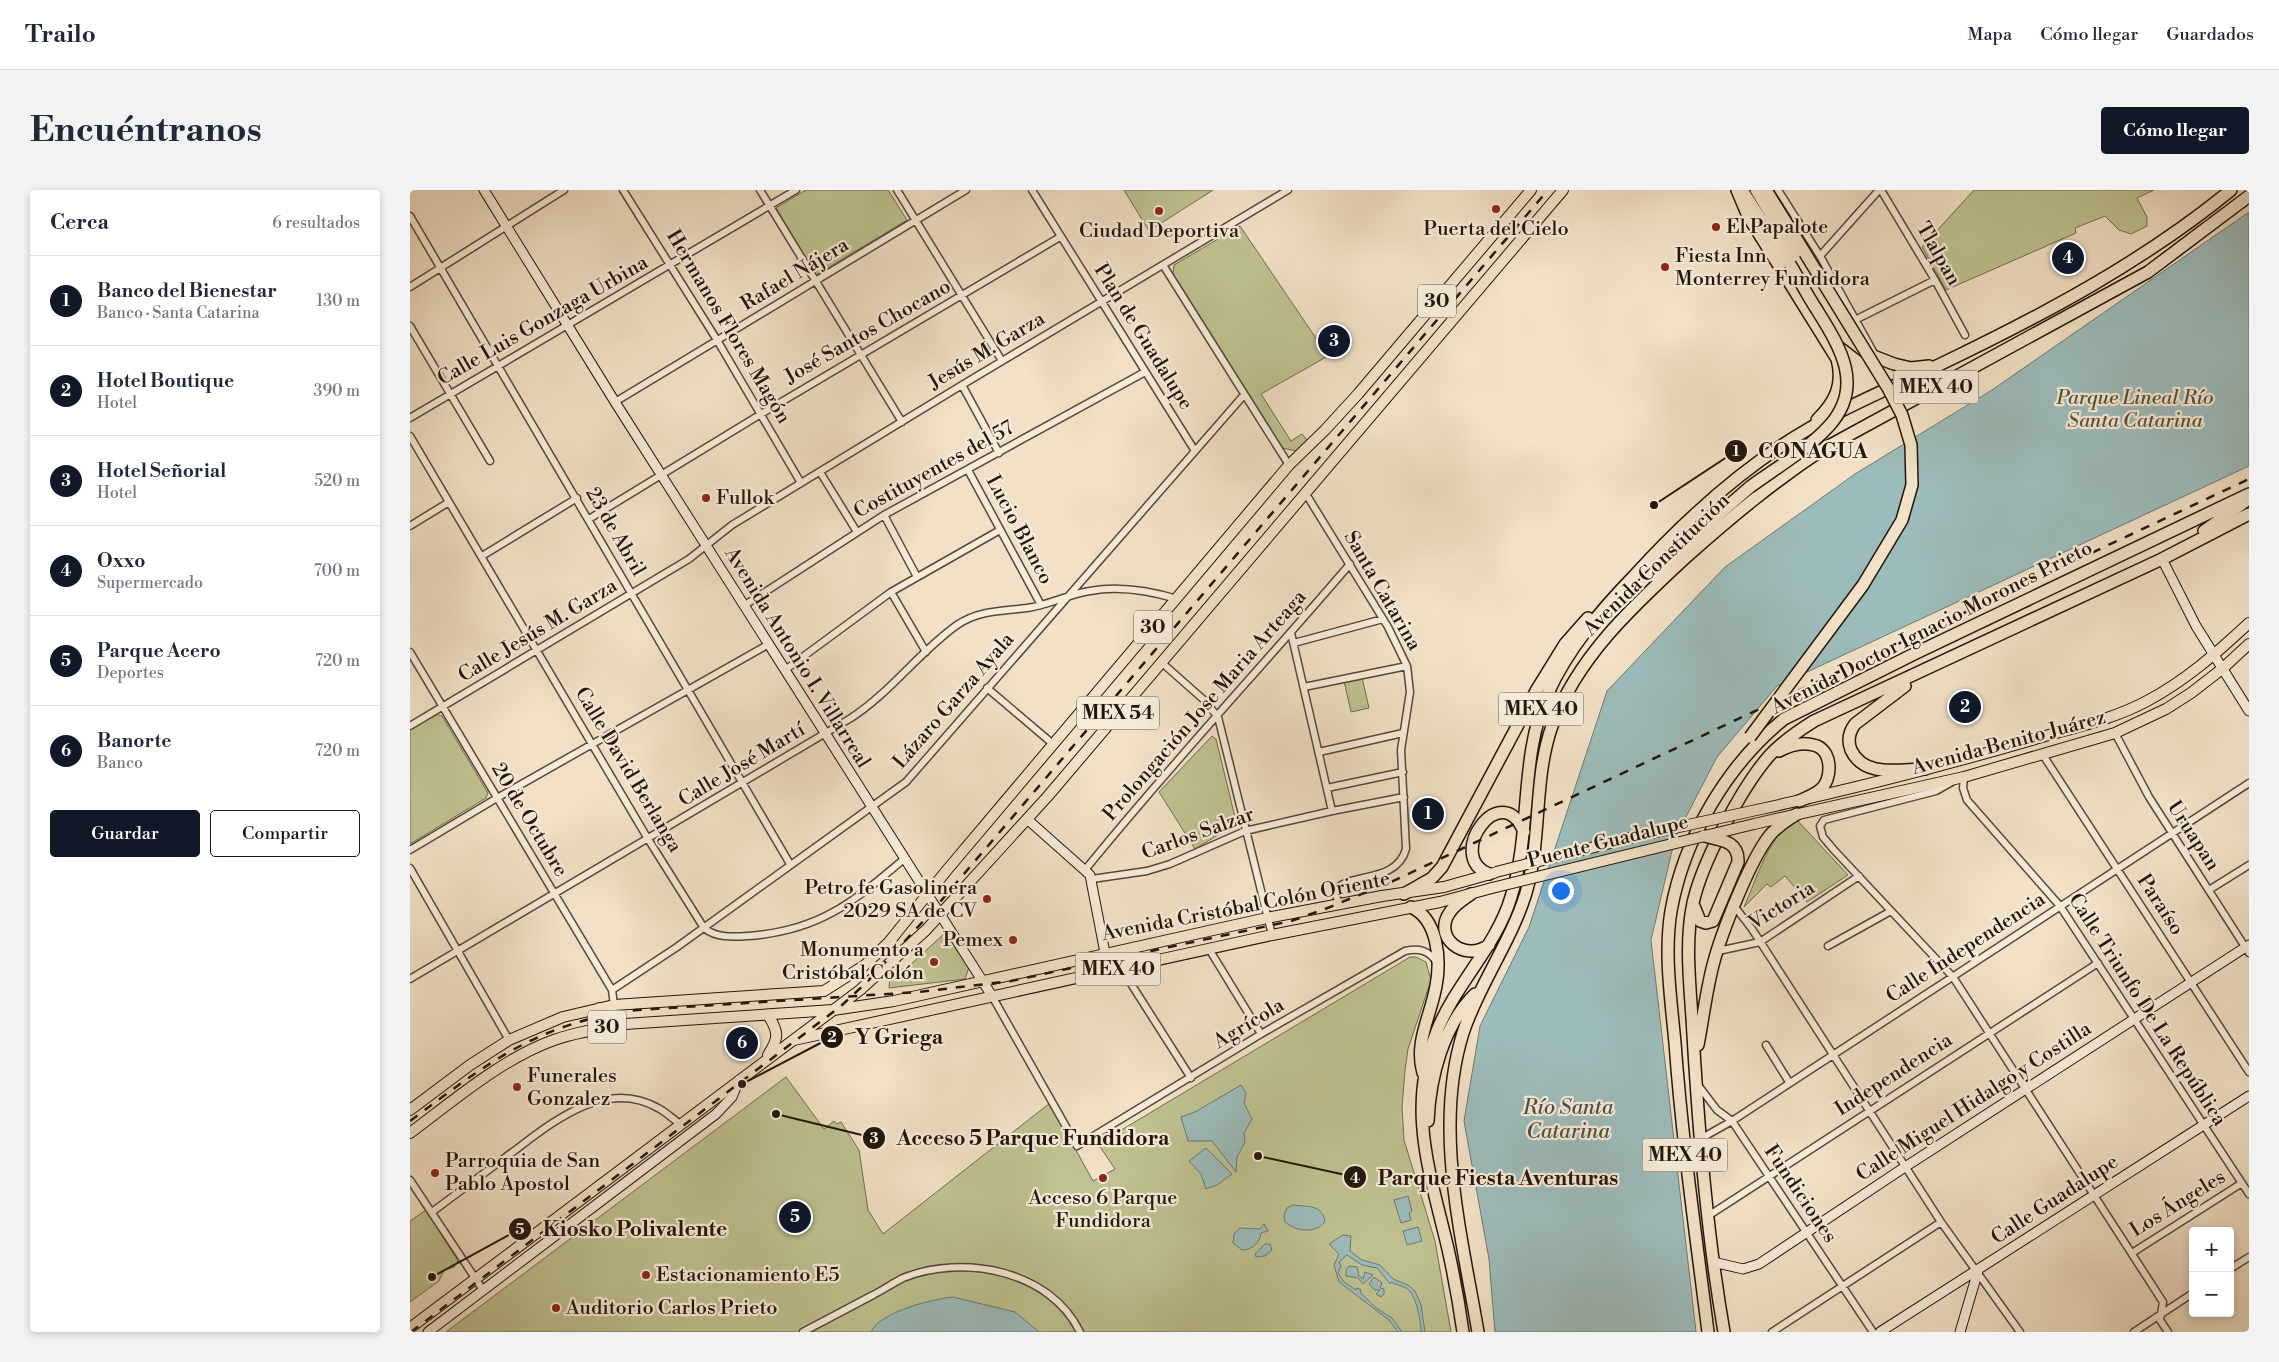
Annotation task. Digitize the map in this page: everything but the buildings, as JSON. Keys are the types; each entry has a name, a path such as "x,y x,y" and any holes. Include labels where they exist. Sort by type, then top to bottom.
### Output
{"highway":[{"path":"1737,190 1748,216 1837,359 1840,380 1837,393 1833,402 1809,428"},
{"path":"1639,601 1682,546 1750,487 1829,426 1839,411 1846,386 1846,369 1837,342 1742,190"},
{"path":"1756,190 1846,337 1861,350 1877,358 1911,368 1943,363"},
{"path":"1739,764 1750,737 1863,585 1902,520 1912,485 1911,445 1902,415 1888,388 1766,190"},
{"name":"Avenida Constitución","path":"1463,1332 1448,1248 1428,1170 1421,1127 1424,1076 1430,1050 1441,1020 1457,992 1490,944 1512,896 1524,832 1534,736 1542,705 1568,655 1608,604 1666,543 1718,495 1809,428 2047,311 2118,270 2195,219 2231,190"},
{"name":"Avenida Constitución","path":"1478,1332 1456,1190 1450,1127 1452,1091 1458,1054 1480,990 1513,928 1525,895 1536,849 1545,753 1558,713 1572,684 1591,654 1639,601 1750,501 1809,458 2148,272 2249,196"},
{"name":"Avenida Doctor Ignacio Morones Prieto","path":"1708,1332 1682,1130 1668,944 1674,897 1687,853 1708,811 1739,764 1770,731 1799,710 2249,494"},
{"path":"2190,544 2249,498"},
{"name":"Avenida Doctor Ignacio Morones Prieto","path":"1724,1332 1708,1216 1700,1139 1695,1080 1689,940 1693,903 1710,854 1757,771 1770,754 1794,734 1814,721 1921,673 2162,559 2249,514"},
{"path":"1404,894 1426,882 1438,872 1462,834 1536,690 1554,660 1582,624 1608,604"},
{"path":"1921,673 1855,724 1850,730 1849,744 1859,762 1865,767 1883,770 1925,769"},
{"path":"1770,754 1804,744 1815,745 1823,751 1829,768 1827,780 1820,790 1799,801"},
{"path":"1493,873 1478,867 1473,856 1474,837 1480,826 1495,814 1505,812 1517,818 1524,832"},
{"path":"1695,1061 1709,982 1718,951 1735,907 1759,852 1781,824 1797,814"},
{"path":"1693,903 1700,921 1706,923 1713,920 1738,862 1737,852 1730,843 1704,836"},
{"path":"1471,894 1453,908 1447,916 1445,926 1447,936 1452,944 1465,951 1480,950 1490,944"},
{"path":"1411,907 1420,912 1431,926 1437,964 1436,986 1420,1047 1424,1076"},
{"path":"1428,1170 1428,1114 1439,1059 1461,1009 1480,990"}],"main road":[{"name":"30","path":"412,1105 509,1040 555,1020 599,1008 614,1006 824,991 865,965 889,942 1053,744 1289,465 1326,430 1358,394 1531,190"},
{"name":"30","path":"1385,398 1563,190"},
{"name":"MEX 54","path":"410,1328 787,1042 860,990 916,940 1027,819 1306,494 1385,398"},
{"name":"Avenida Benito Juárez","path":"1761,809 1972,757 2110,717 2147,701 2213,656 2249,623"},
{"name":"Avenida Benito Juárez","path":"1754,824 1959,778 2115,733 2166,708 2222,669 2249,644"},
{"path":"1959,778 1972,757"},
{"name":"Puente Guadalupe","path":"1493,873 1638,836 1761,809"},
{"name":"Puente Guadalupe","path":"1471,894 1754,824"},
{"name":"Avenida Cristóbal Colón Oriente","path":"833,1010 894,1001 982,980 1339,903 1444,887 1493,873"},
{"name":"Avenida Cristóbal Colón Oriente","path":"787,1042 1272,935 1471,894"},
{"path":"599,1008 625,1024"},
{"name":"30","path":"410,1133 515,1059 552,1040 590,1029 625,1024 833,1010"},
{"path":"767,1058 777,1034 776,1028 768,1015"}],"street":[{"name":"Avenida Antonio I. Villarreal","path":"484,190 661,475 992,996 1077,1146"},
{"path":"410,287 564,190"},
{"name":"Hermanos Flores Magón","path":"623,190 717,340 801,483"},
{"path":"760,190 902,422"},
{"name":"Calle Luis Gonzaga Urbina","path":"410,418 796,190"},
{"path":"897,190 1002,361"},
{"name":"Rafael Nájera","path":"615,402 966,190"},
{"name":"Plan de Guadalupe","path":"1032,190 1195,451"},
{"name":"Jesús M. Garza","path":"707,547 732,525 1288,190"},
{"path":"1779,190 1820,256 1877,358"},
{"path":"1820,256 1880,190"},
{"name":"Tlalpan","path":"1880,190 1935,280 1965,336"},
{"name":"23 de Abril","path":"410,216 790,864"},
{"name":"José Santos Chocano","path":"589,519 760,414 1060,237"},
{"path":"1163,265 1289,465"},
{"path":"1856,318 1935,280"},
{"path":"410,326 490,461"},
{"name":"Costituyentes del 57","path":"745,605 884,515 1145,372"},
{"name":"Lucio Blanco","path":"962,385 999,453"},
{"name":"Lázaro Garza Ayala","path":"612,990 704,928 790,864 898,789 916,772 987,688 1068,598 1244,395"},
{"name":"Calle David Berlanga","path":"410,436 593,742 648,839 704,928"},
{"name":"Lucio Blanco","path":"968,470 1040,605"},
{"path":"820,472 857,532"},
{"name":"Santa Catarina","path":"1306,494 1383,619 1407,666 1410,692 1400,750 1403,772 1406,849 1401,863 1390,870 1341,885 1335,893 1339,903"},
{"path":"482,556 577,498"},
{"path":"410,526 449,502"},
{"path":"884,515 916,575"},
{"path":"785,670 916,575 1000,530"},
{"name":"Calle Jesús M. Garza","path":"410,726 632,594 707,547"},
{"path":"2162,559 2213,656 2249,711"},
{"name":"Prolongación Jose Maria Arteaga","path":"1085,870 1139,803 1218,718 1350,564"},
{"name":"Calle José Martí","path":"410,979 744,783 870,706 926,652 958,625 975,616 1040,605 1088,591 1115,589 1177,599"},
{"path":"891,592 926,652"},
{"path":"1294,644 1383,619"},
{"path":"1291,633 1332,810"},
{"path":"410,850 593,742 768,644"},
{"name":"20 de Octubre","path":"410,652 612,990 614,1006"},
{"path":"1161,662 1204,700 1218,718 1272,935"},
{"path":"1304,687 1407,666"},
{"path":"987,688 1053,744"},
{"path":"1319,752 1403,733"},
{"name":"Uruapan","path":"2115,733 2149,797 2208,890 2248,948"},
{"name":"Paraíso","path":"2043,755 2249,1072"},
{"path":"1327,788 1403,772"},
{"path":"1959,778 1936,791 1828,819 1820,826 1823,837 1953,977 2024,1090 2095,1195 2162,1302 2160,1315 2168,1332"},
{"name":"Calle Triunfo De La República","path":"1959,778 1967,800 2060,906 2249,1194"},
{"name":"Calle Independencia","path":"1700,1139 1732,1121 2249,783"},
{"name":"Carlos Salzar","path":"1092,879 1162,867 1245,831 1332,810 1404,797"},
{"path":"1027,819 1085,870 1092,879 1105,953"},
{"path":"704,928 719,935 736,937 792,930 821,920 868,890 904,859"},
{"path":"2208,890 2249,865"},
{"path":"410,868 509,1040"},
{"name":"Victoria","path":"1718,951 1760,942 1858,876"},
{"path":"1735,907 1760,942 1941,1222 2020,1332"},
{"path":"1828,946 1891,911"},
{"name":"Calle Miguel Hidalgo y Costilla","path":"1714,1262 1736,1269 1751,1267 1807,1233 1905,1167 2191,982 2248,948"},
{"path":"1209,949 1261,1034"},
{"name":"Agrícola","path":"1077,1146 1261,1034 1405,952 1416,949 1426,951 1437,964"},
{"name":"Independencia","path":"1708,1216 2098,963"},
{"path":"1121,968 1191,1078"},
{"path":"1766,1045 1789,1082"},
{"path":"428,1332 716,1114 732,1097 739,1080"},
{"name":"Fundiciones","path":"1695,1080 1716,1110 1732,1121 1873,1332"},
{"name":"Calle Guadalupe","path":"1880,1332 2249,1096"},
{"path":"432,1212 557,1119 581,1106 609,1100 640,1101 658,1108 680,1124"},
{"path":"410,1180 483,1290"},
{"name":"Los Ángeles","path":"2132,1253 2242,1183"},
{"path":"1772,1332 1941,1222"},
{"path":"2234,1266 2249,1257"},
{"path":"803,1332 903,1279 954,1267 1000,1272 1024,1280 1044,1292 1063,1307 1080,1332"},
{"path":"1960,1332 1978,1271"},
{"path":"2134,1332 2189,1296"}],"green space":[{"path":"806,190 888,190 907,220 816,275 776,208"},
{"name":"Ciudad Deportiva","path":"1124,190 1213,190 1149,231"},
{"path":"1974,190 2154,190 2137,198 2147,217 2147,226 2131,234 2119,230 2105,216 2075,228 2076,233 1946,290 1922,247"},
{"path":"1240,226 1328,356 1261,394 1291,441 1302,434 1307,440 1296,451 1282,448 1173,274 1174,265"},
{"path":"1362,677 1369,708 1351,712 1344,681"},
{"path":"435,714 442,716 488,793 486,798 410,844 410,729"},
{"path":"1212,736 1216,739 1235,817 1231,827 1195,849 1159,792"},
{"path":"1797,820 1848,875 1807,902 1785,876 1771,887 1767,884 1744,907 1772,845 1788,825"},
{"path":"946,932 969,967 965,979 889,988 890,977 894,973 909,966"},
{"path":"1410,957 1416,957 1426,962 1431,980 1408,1049 1402,1107 1404,1140 1435,1241 1451,1332 446,1332 786,1077 824,1129 834,1121 837,1124 841,1122 859,1150 868,1210 883,1234 1050,1103 1093,1181 1115,1169 1098,1144"},
{"path":"426,1210 458,1261 454,1267 444,1270 439,1281 410,1302 410,1221"}],"water":[{"name":"Río Santa Catarina","path":"2249,212 2249,466 1777,686 1717,757 1675,838 1651,940 1696,1332 1495,1332 1489,1259 1464,1121 1480,1026 1529,927 1607,691 1725,567 1855,474 1992,390"},
{"path":"1241,1085 1246,1093 1244,1103 1252,1119 1244,1133 1245,1142 1237,1157 1236,1172 1212,1141 1188,1141 1181,1117 1195,1112"},
{"path":"1206,1148 1232,1174 1217,1185 1206,1189 1201,1174 1189,1161"},
{"path":"1408,1196 1412,1211 1409,1213 1411,1220 1401,1223 1394,1200"},
{"path":"1293,1205 1317,1209 1321,1212 1325,1221 1312,1230 1295,1228 1285,1222 1284,1215 1287,1208"},
{"path":"1264,1224 1268,1231 1261,1233 1259,1240 1252,1247 1242,1250 1233,1243 1234,1234 1240,1228 1260,1229"},
{"path":"1418,1227 1422,1241 1407,1245 1403,1231"},
{"path":"1343,1235 1351,1236 1350,1251 1362,1260 1380,1265 1393,1279 1408,1285 1415,1291 1421,1305 1425,1332 1421,1332 1417,1308 1410,1291 1391,1282 1390,1284 1377,1268 1362,1265 1347,1255 1339,1262 1341,1266 1338,1273 1344,1282 1356,1290 1357,1288 1361,1290 1360,1292 1376,1308 1392,1318 1402,1332 1398,1332 1389,1320 1339,1282 1334,1265 1339,1254 1329,1244"},
{"path":"1265,1244 1270,1244 1272,1250 1265,1256 1256,1257 1255,1254"},
{"path":"1349,1266 1357,1267 1359,1276 1363,1279 1365,1272 1373,1275 1363,1284 1358,1278 1346,1276 1346,1270"},
{"path":"1374,1277 1382,1283 1380,1288 1384,1289 1384,1294 1381,1297 1376,1294 1380,1290 1375,1290 1369,1284"},
{"path":"953,1297 1015,1312 1039,1332 871,1332 876,1325 895,1313 933,1300"}],"railway":[{"path":"411,1332 841,1006 867,982 928,916 1548,190"},
{"path":"410,1121 464,1081 515,1049 570,1025 602,1016 637,1010 919,992 1011,981 1291,921 1391,882 2249,479"}],"place":[{"name":"Puerta del Cielo","path":"1496,209"},
{"name":"Ciudad Deportiva","path":"1159,211"},
{"name":"El Papalote","path":"1716,227"},
{"name":"Oxxo","path":"2068,258"},
{"name":"Fiesta Inn Monterrey Fundidora","path":"1665,267"},
{"name":"Hotel Señorial","path":"1334,341"},
{"name":"Fullok","path":"706,498"},
{"name":"CONAGUA","path":"1654,505"},
{"name":"Hotel Boutique","path":"1965,707"},
{"name":"Banco del Bienestar","path":"1428,814"},
{"name":"Petro fe Gasolinera 2029 SA de CV","path":"987,899"},
{"name":"Pemex","path":"1013,940"},
{"name":"Monumento a Cristóbal Colón","path":"934,962"},
{"name":"Banorte","path":"742,1043"},
{"name":"Y Griega","path":"742,1084"},
{"name":"Funerales Gonzalez","path":"517,1087"},
{"name":"Acceso 5 Parque Fundidora","path":"776,1114"},
{"name":"Parque Fiesta Aventuras","path":"1258,1156"},
{"name":"Parroquia de San Pablo Apostol","path":"435,1173"},
{"name":"Acceso 6 Parque Fundidora","path":"1103,1178"},
{"name":"Parque Acero","path":"795,1217"},
{"name":"Estacionamiento E5","path":"646,1275"},
{"name":"Kiosko Polivalente","path":"432,1277"},
{"name":"Auditorio Carlos Prieto","path":"556,1308"}],"park label":[{"name":"Parque Lineal Río Santa Catarina","path":"2135,410"}]}
